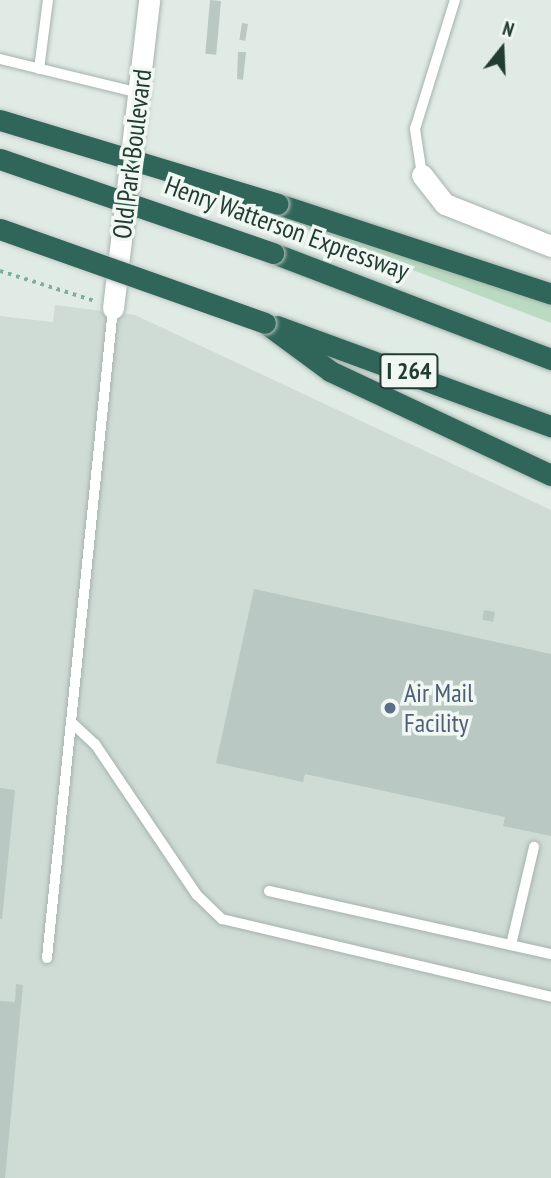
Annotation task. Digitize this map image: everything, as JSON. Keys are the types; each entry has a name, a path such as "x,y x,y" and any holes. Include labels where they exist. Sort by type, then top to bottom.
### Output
{"highway":[{"path":"0,120 278,204 551,294"},
{"name":"Henry Watterson Expressway","path":"0,159 273,253 551,359"},
{"name":"I 264","path":"0,229 265,323 339,344 551,426"},
{"path":"265,323 330,371 551,475"}],"street":[{"name":"Old Park Boulevard","path":"113,307 149,0"},
{"path":"422,175 445,204 551,246"}],"lane":[{"path":"40,69 48,0"},
{"path":"422,175 415,129 455,0"},
{"path":"0,59 140,93"},
{"path":"47,958 113,307"},
{"path":"71,722 95,744 197,895 222,919 551,997"},
{"path":"511,945 534,847"},
{"path":"269,891 551,954"}],"path":[{"path":"0,271 113,307"}],"shaded area":[{"path":"55,305 135,315 551,510 551,1178 0,1178 0,316 53,322"}],"green space":[{"path":"278,215 551,305 551,323 277,218"}],"building":[{"path":"210,0 221,1 216,55 205,54"},
{"path":"242,23 248,24 245,41 239,40"},
{"path":"238,52 246,52 243,80 237,79"},
{"name":"Air Mail Facility","path":"254,589 551,654 551,836 503,826 505,817 305,774 303,782 216,763"},
{"path":"484,610 495,612 493,622 482,620"},
{"path":"0,788 15,790 2,919 0,919"},
{"path":"16,984 23,985 5,1178 0,1178 0,1001 15,1002"}],"place":[{"name":"Air Mail Facility","path":"390,708"}]}
